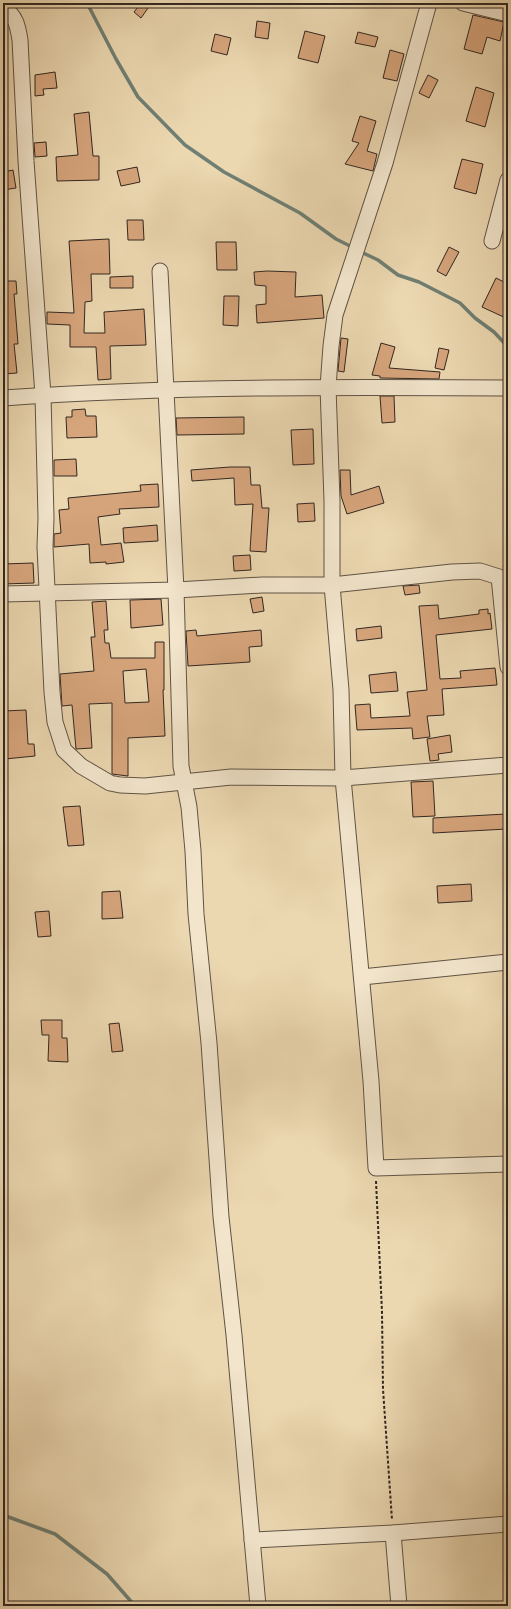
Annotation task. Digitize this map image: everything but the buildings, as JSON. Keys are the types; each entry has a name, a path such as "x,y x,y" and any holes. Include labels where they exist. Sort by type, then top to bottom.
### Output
{"street":[{"path":"429,3 385,163 335,315 330,346 328,387 332,501 332,585 341,690 343,778 371,1080 376,1168 508,1164"},
{"path":"462,3 508,14"},
{"path":"3,8 11,14 18,25 20,40 26,162 43,395 46,518 45,548 52,692 55,722 64,750 81,766 110,783 144,786 245,776 343,778 508,765"},
{"path":"492,241 508,180"},
{"path":"160,271 176,590 181,766 193,851 196,914 209,1043 221,1217 234,1335 258,1606"},
{"path":"3,398 43,395 328,387 508,388"},
{"path":"3,594 176,590 262,585 332,585 452,572 480,571 499,577 508,667"},
{"path":"362,977 508,962"},
{"path":"252,1540 393,1533 508,1524"},
{"path":"393,1533 399,1606"}],"path":[{"path":"376,1168 382,1312 383,1389 393,1533"}],"waterway":[{"path":"87,3 116,59 138,97 185,145 224,172 300,213 336,239 354,248"},
{"path":"359,251 378,260 398,275 419,282 460,303 475,318 494,332 508,347"},
{"path":"3,1515 55,1534 107,1574 135,1606"}]}
